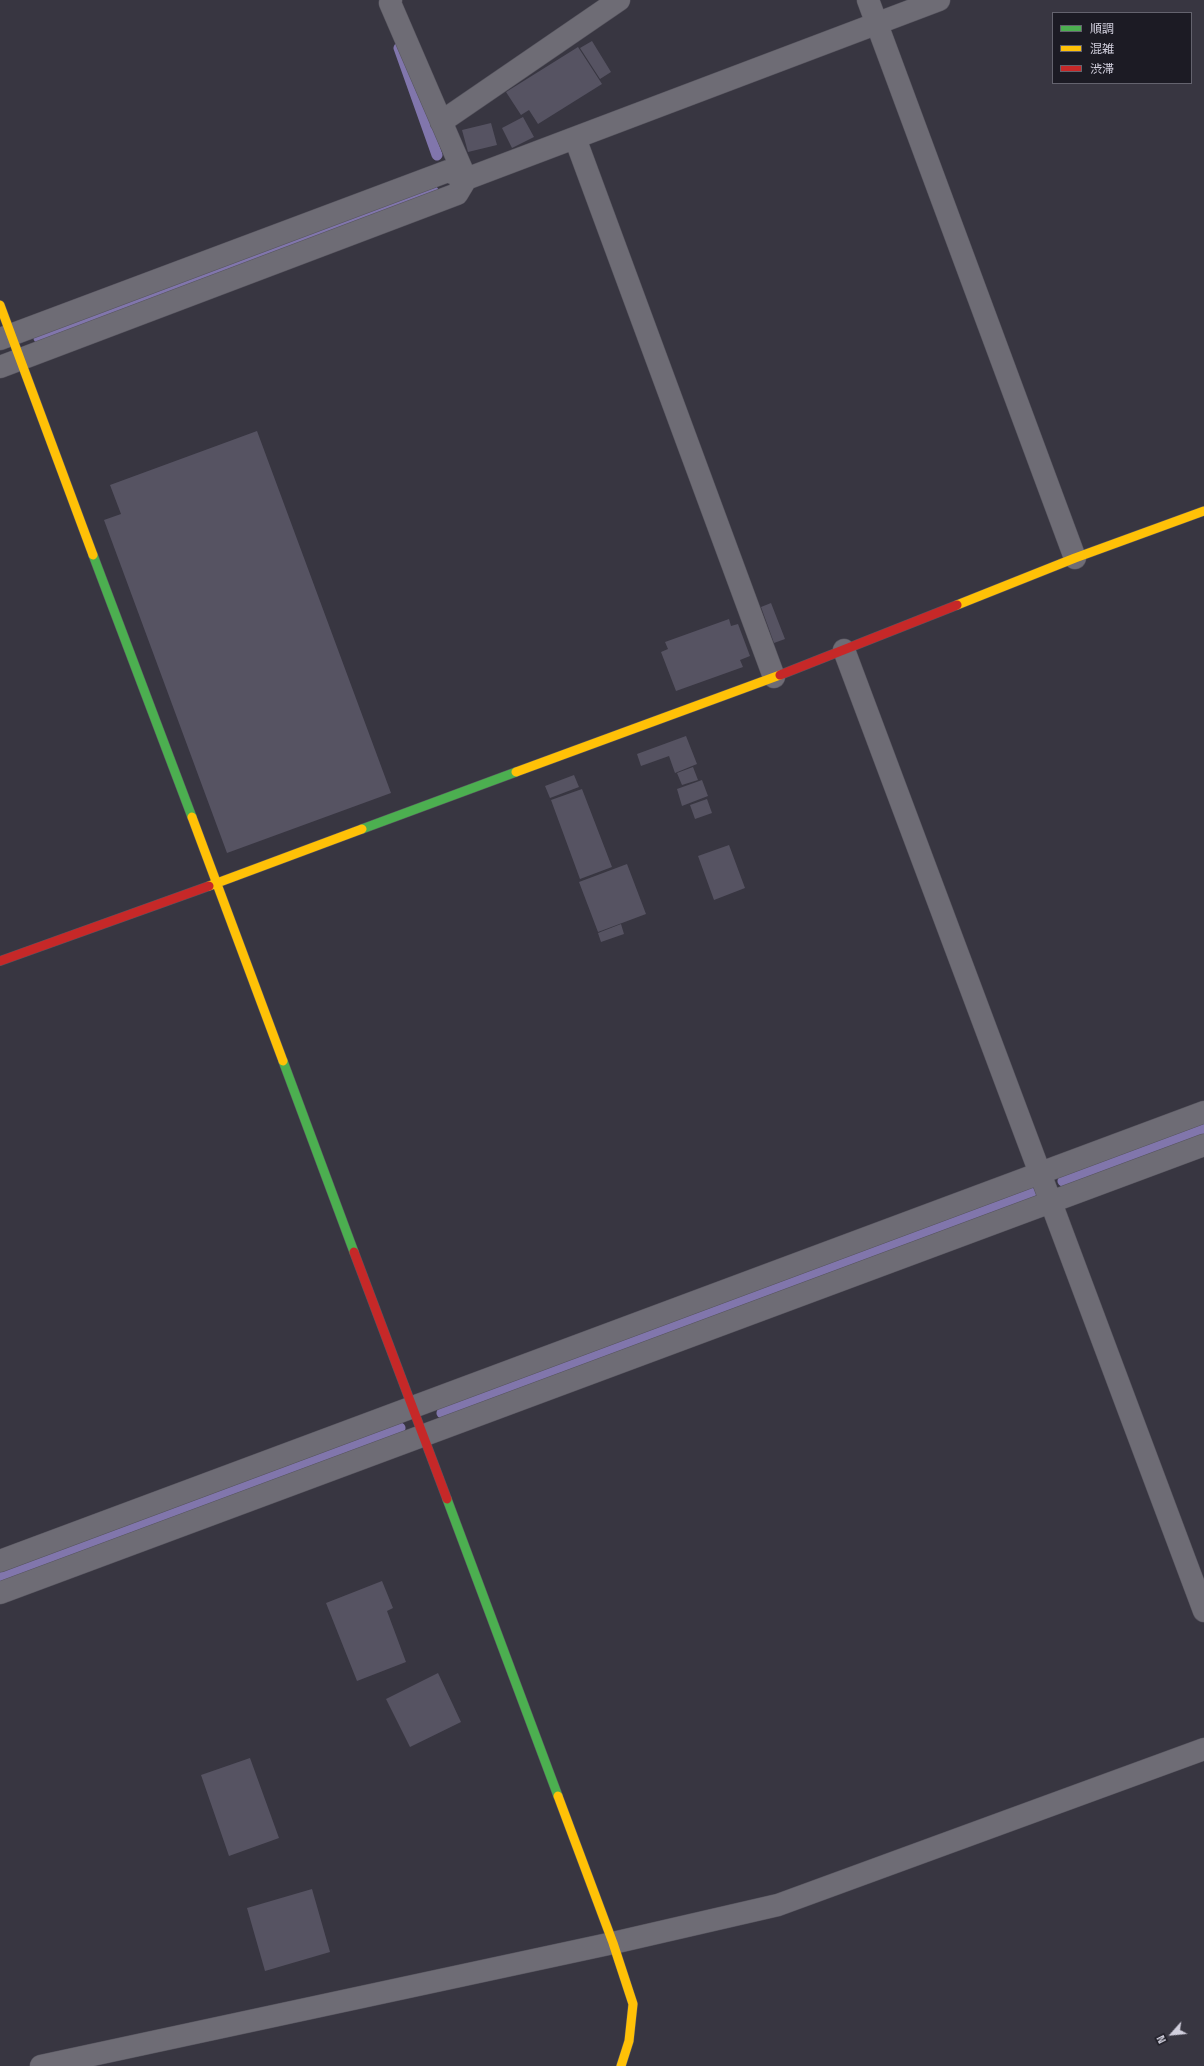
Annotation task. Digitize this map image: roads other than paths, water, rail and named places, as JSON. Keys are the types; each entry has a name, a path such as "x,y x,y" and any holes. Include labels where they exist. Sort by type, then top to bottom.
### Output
{"street":[{"path":"391,0 390,3 466,179"},
{"path":"441,122 619,0"},
{"path":"868,0 1075,558"},
{"path":"0,367 456,194 466,179 939,0"},
{"path":"575,138 774,676"},
{"path":"6,336 448,171 466,179"},
{"path":"0,304 6,336 21,360 613,1943 633,2004 629,2041 621,2066"},
{"path":"0,962 217,884 844,650 1075,558 1204,511"},
{"path":"844,650 1204,1611"},
{"path":"0,1561 1204,1112"},
{"path":"0,1593 1204,1145"},
{"path":"41,2066 613,1943 778,1905 1204,1749"}],"waterway":[{"path":"399,48 437,155"},
{"path":"39,338 433,191"},
{"path":"1063,1181 1204,1129"},
{"path":"442,1413 1031,1193"},
{"path":"0,1578 400,1428"}]}
